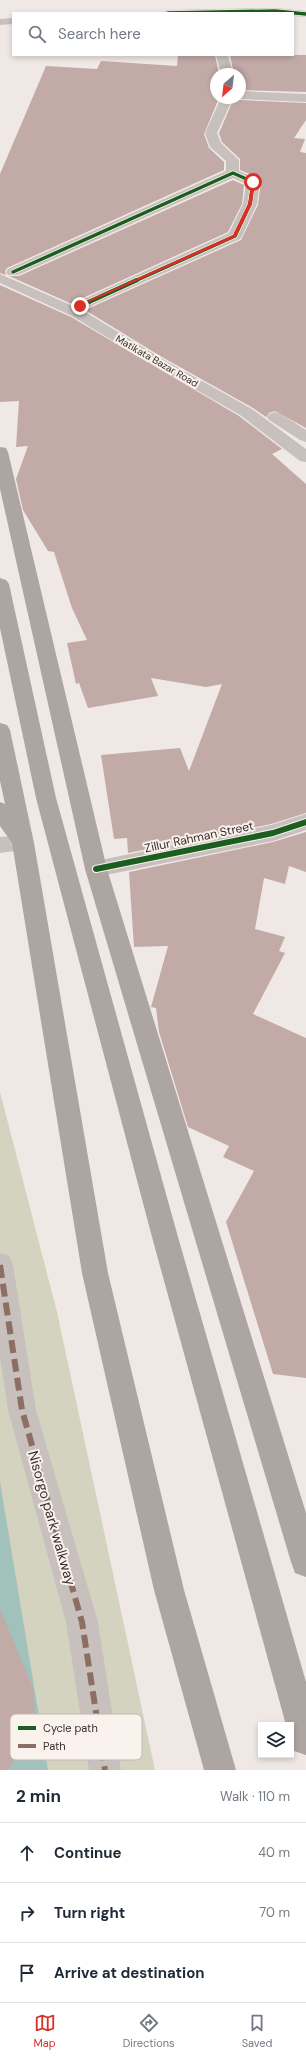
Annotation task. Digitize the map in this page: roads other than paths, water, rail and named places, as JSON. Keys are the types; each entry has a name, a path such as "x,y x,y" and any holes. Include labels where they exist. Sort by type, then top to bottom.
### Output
{"main road":[{"path":"0,452 96,870 306,1562"},
{"path":"0,584 46,798 165,1237 306,1739"},
{"path":"0,730 11,844 95,1273 169,1590 220,1770"},
{"path":"0,810 11,844"}],"street":[{"path":"210,12 285,12"},
{"path":"294,13 306,14"},
{"path":"0,22 12,21"},
{"path":"222,56 225,68"},
{"path":"246,95 306,98"},
{"path":"224,104 211,133 218,148 232,160 233,173"},
{"path":"4,273 233,173 253,182 250,204 235,236 80,306"},
{"name":"Matikata Bazar Road","path":"4,273 80,306 266,411 306,437"},
{"name":"Matikata Bazar Road","path":"4,273 77,313 156,361 246,412 306,457"},
{"name":"Zillur Rahman Street","path":"96,870 273,833 306,822"},
{"name":"Nisorgo park walkway","path":"0,1265 22,1410 82,1622 96,1714"},
{"name":"Nisorgo park walkway","path":"103,1760 105,1770"}],"water":[{"path":"0,1482 39,1714 10,1714 10,1760 46,1760 48,1770 0,1770"}]}
